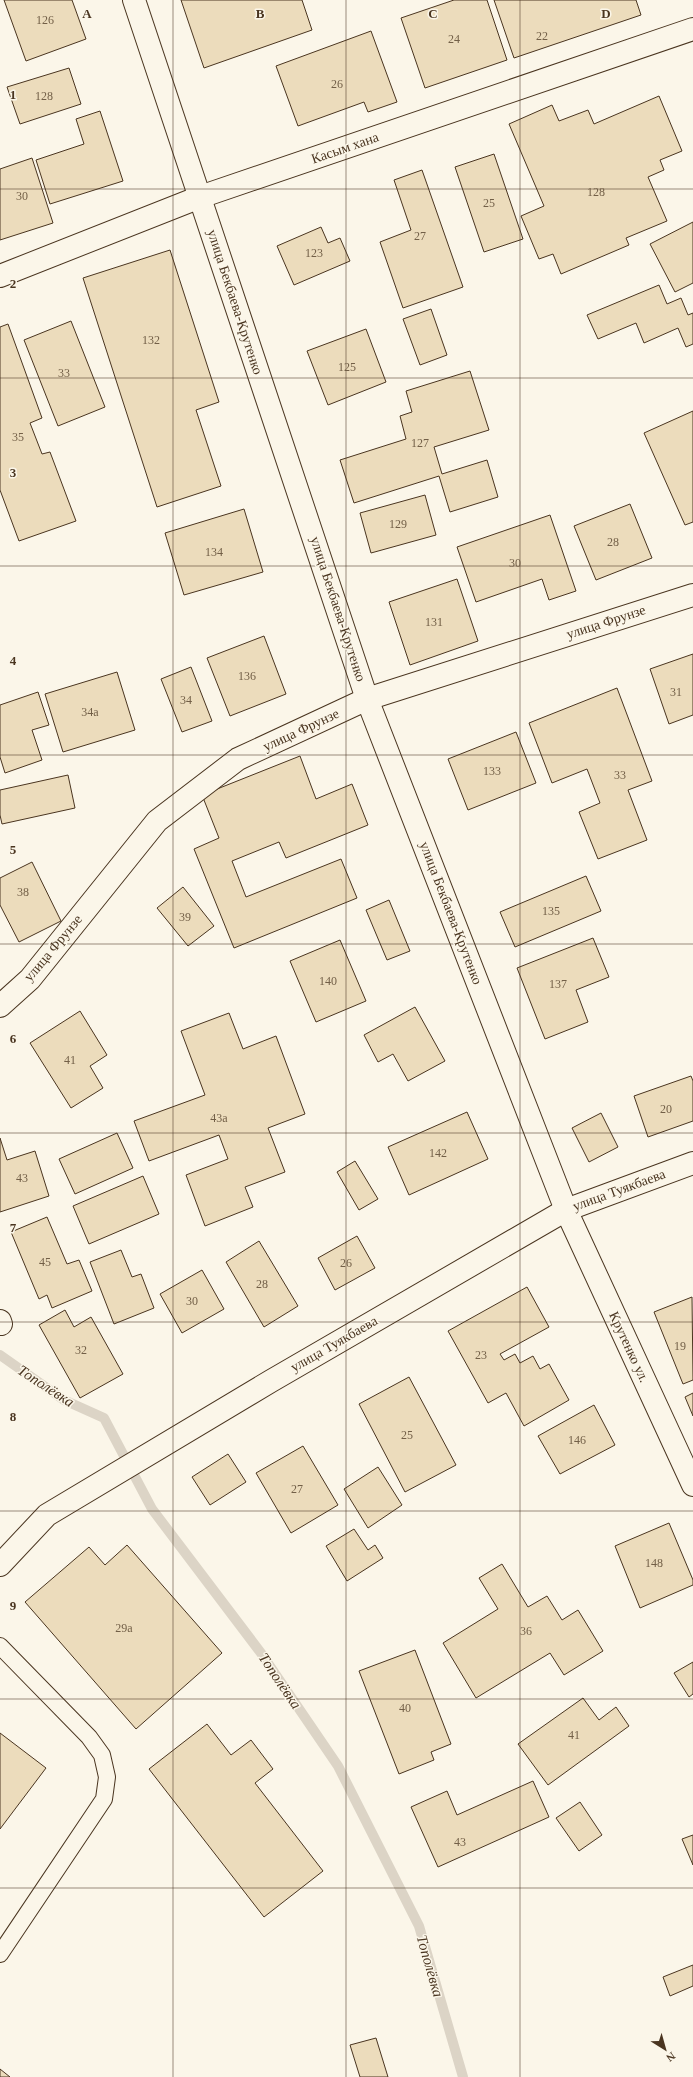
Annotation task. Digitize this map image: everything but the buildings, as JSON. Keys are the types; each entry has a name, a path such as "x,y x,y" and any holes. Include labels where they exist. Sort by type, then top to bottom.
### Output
{"street":[{"name":"улица Бекбаева-Крутенко","path":"134,0 367,699 566,1210"},
{"name":"Касым хана","path":"0,276 200,197 693,29"},
{"name":"улица Фрунзе","path":"0,1006 30,979 157,821 238,759 367,699 693,595"},
{"name":"улица Туякбаева","path":"0,1565 46,1515 271,1381 566,1210 693,1163"},
{"name":"Крутенко ул.","path":"566,1210 693,1485"}],"lane":[{"path":"0,1646 89,1737 102,1755 107,1777 104,1799 0,1954"}],"waterway":[{"name":"Тополёвка","path":"0,1355 64,1400 104,1418 152,1509 261,1653 338,1766 419,1926 463,2077"}]}
